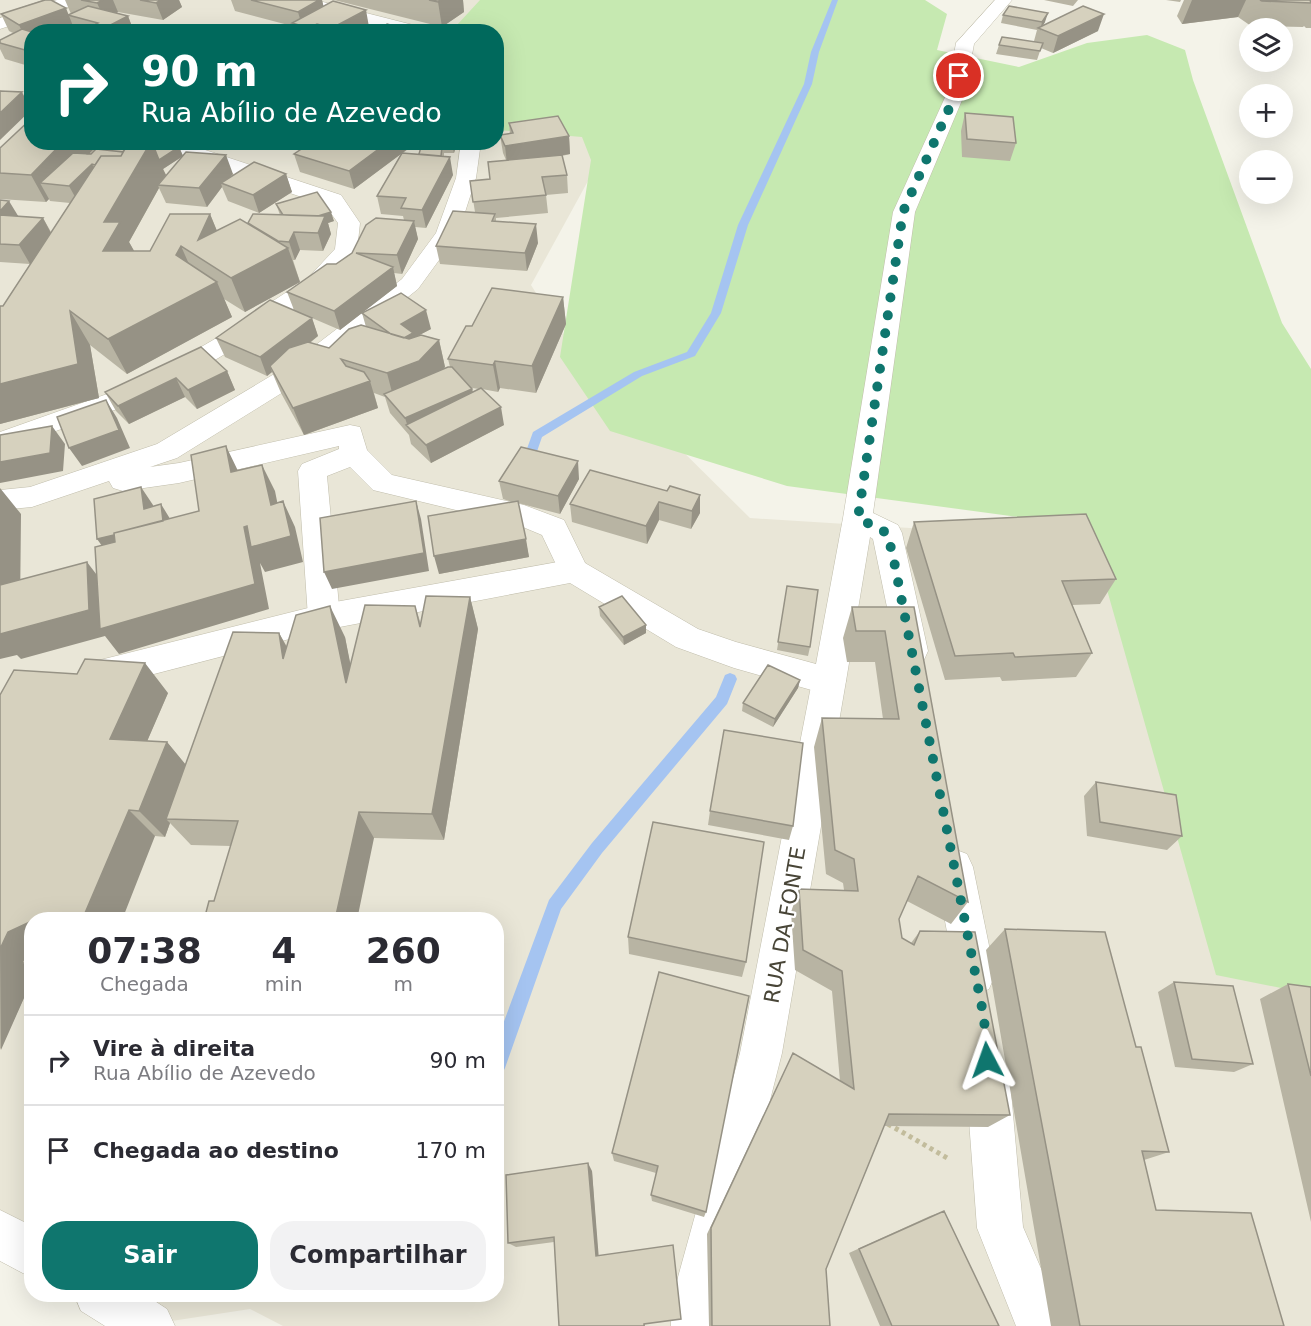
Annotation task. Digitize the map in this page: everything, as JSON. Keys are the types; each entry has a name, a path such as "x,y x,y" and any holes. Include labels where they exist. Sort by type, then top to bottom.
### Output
{"street":[{"path":"0,24 71,0"},
{"name":"RUA DA FONTE","path":"696,1326 694,1306 763,1046 858,518 903,212 956,93 965,44 1004,0"},
{"path":"305,1 390,24"},
{"path":"0,97 24,102"},
{"path":"0,442 150,388 230,341 316,283 346,251 349,224 333,200 183,150"},
{"path":"32,497 167,451 300,370 410,284 447,234 466,178 470,150"},
{"path":"0,500 32,497 179,473 350,434 354,454 383,483 524,516 554,528 574,571 687,638 734,655 829,681"},
{"path":"324,617 312,471 354,454"},
{"path":"858,518 887,533 918,681"},
{"path":"69,682 324,617 574,571"},
{"path":"947,832 983,1024 1000,1228 1041,1326"},
{"path":"0,1234 24,1249"},
{"path":"111,1302 150,1326"}],"path":[{"path":"884,1122 997,1186"}],"shaded area":[{"path":"0,0 485,0 463,24 24,24 24,150 504,150 504,124 593,123 594,170 531,285 558,328 750,518 1085,539 1311,864 1311,1326 283,1326 250,1309 152,1324 116,1302 504,1302 504,912 24,912 24,1245 0,1230"}],"green space":[{"path":"480,0 925,0 947,14 937,50 1019,67 1087,43 1147,35 1185,50 1193,80 1282,323 1311,369 1311,994 1216,975 1098,558 1063,523 787,486 610,431 560,357 591,160 582,137 504,130 504,24 458,24"}],"building":[{"path":"51,0 66,8 19,25 1,14"},
{"path":"81,0 103,0 97,3"},
{"path":"140,0 161,0 156,3"},
{"path":"251,0 319,0 298,12"},
{"path":"1260,0 1310,0 1311,3 1262,1"},
{"path":"333,1 366,10 340,24 292,23"},
{"path":"88,6 128,16 112,24 96,24 98,23 68,15"},
{"path":"1009,6 1048,13 1042,22 1003,15"},
{"path":"1083,6 1104,14 1058,36 1038,28"},
{"path":"24,30 24,50 0,43 0,40"},
{"path":"1002,37 1043,43 1040,51 999,45"},
{"path":"0,91 22,92 0,113"},
{"path":"965,113 1013,117 1016,143 967,139"},
{"path":"558,116 569,136 505,146 504,134 513,133 509,123"},
{"path":"24,126 24,150 55,150 31,175 0,173 0,148"},
{"path":"95,150 123,152 121,156 101,156 95,165 92,164 69,186 40,183 73,153 91,154"},
{"path":"124,150 146,150 104,222 120,222 103,251 150,251 170,214 210,214 198,240 240,219 288,248 231,278 181,246 176,255 217,282 108,339 70,311 78,364 0,384 0,306 3,306 101,156 121,156"},
{"path":"155,150 174,150 159,160"},
{"path":"300,150 377,150 349,171 294,154"},
{"path":"420,150 442,150 441,156 419,154"},
{"path":"186,152 226,155 199,188 158,185"},
{"path":"402,153 450,157 422,210 401,208 406,198 377,196"},
{"path":"562,155 567,175 542,177 546,195 473,202 470,181 490,179 488,162"},
{"path":"254,162 286,174 253,195 221,183"},
{"path":"317,192 331,212 318,216 283,215 276,204"},
{"path":"0,200 9,201 0,211"},
{"path":"453,211 495,214 492,221 536,224 525,253 436,246"},
{"path":"253,214 325,216 318,233 294,232 289,242 278,241 248,223"},
{"path":"0,215 43,218 19,245 0,244"},
{"path":"376,218 414,221 397,255 356,253 393,267 334,311 287,292 327,264 336,264 352,253 366,225"},
{"path":"492,288 563,297 532,366 495,361 493,365 448,359 466,326 472,326"},
{"path":"401,293 426,310 401,324 413,333 404,338 391,334 362,313"},
{"path":"270,300 312,318 260,357 216,338"},
{"path":"361,325 409,339 421,335 439,340 419,361 387,373 341,359 346,366 364,372 370,381 293,408 270,366 289,348 308,342 329,348 349,329"},
{"path":"201,347 227,371 188,390 176,378 118,406 105,392"},
{"path":"452,367 472,389 405,418 384,394"},
{"path":"481,388 501,407 426,445 406,425"},
{"path":"106,400 119,430 69,448 57,417"},
{"path":"52,426 50,453 0,462 0,435"},
{"path":"226,446 231,472 262,465 271,505 283,501 291,536 251,547 247,526 244,527 255,584 100,629 95,547 115,542 114,533 199,511 191,455"},
{"path":"521,447 578,461 558,496 499,481"},
{"path":"590,470 667,491 670,486 700,495 692,511 659,502 646,526 570,504"},
{"path":"141,487 144,509 161,504 163,521 97,539 94,499"},
{"path":"416,501 424,553 324,572 320,518"},
{"path":"518,501 526,539 434,556 428,516"},
{"path":"1086,514 1116,579 1062,581 1092,653 1015,657 1013,653 955,656 914,522"},
{"path":"87,562 89,610 0,634 0,585"},
{"path":"787,586 818,590 810,647 778,642"},
{"path":"426,596 470,597 432,814 359,812 337,912 206,912 209,901 214,901 238,821 166,819 233,632 279,633 283,659 296,615 330,606 346,683 365,605 415,606 420,627"},
{"path":"622,596 646,625 623,637 599,607"},
{"path":"852,607 914,607 968,902 918,876 899,919 902,938 914,945 920,931 975,932 1010,1115 889,1114 826,1269 830,1326 712,1326 711,1228 793,1053 854,1089 842,971 803,950 799,889 858,891 854,859 835,850 822,718 899,719 885,631 856,631"},
{"path":"85,659 145,663 110,739 167,742 139,811 129,810 85,912 24,912 24,925 8,932 0,949 0,695 14,670 77,674"},
{"path":"768,665 800,680 775,719 743,703"},
{"path":"724,730 803,743 793,826 710,811"},
{"path":"1096,782 1176,795 1182,836 1100,822"},
{"path":"653,822 764,842 746,962 628,937"},
{"path":"1005,929 1105,932 1136,1047 1141,1047 1169,1152 1142,1151 1156,1210 1251,1213 1284,1326 1080,1326"},
{"path":"659,972 749,996 706,1212 651,1195 658,1166 612,1153"},
{"path":"1174,982 1233,986 1253,1064 1192,1059"},
{"path":"1288,984 1311,987 1311,1076"},
{"path":"588,1163 596,1256 673,1245 681,1319 644,1324 644,1326 559,1326 554,1237 508,1243 506,1175"},
{"path":"944,1211 999,1326 892,1326 859,1249"}],"waterway":[{"path":"530,457 537,435 638,374 691,354 716,313 743,225 808,84 815,52 835,0"},
{"path":"504,1046 555,905 597,848 722,700 730,679"}],"route":[{"path":"959,76 956,93 903,212 858,518 887,533 893,556 984,1018 987,1060"}]}
